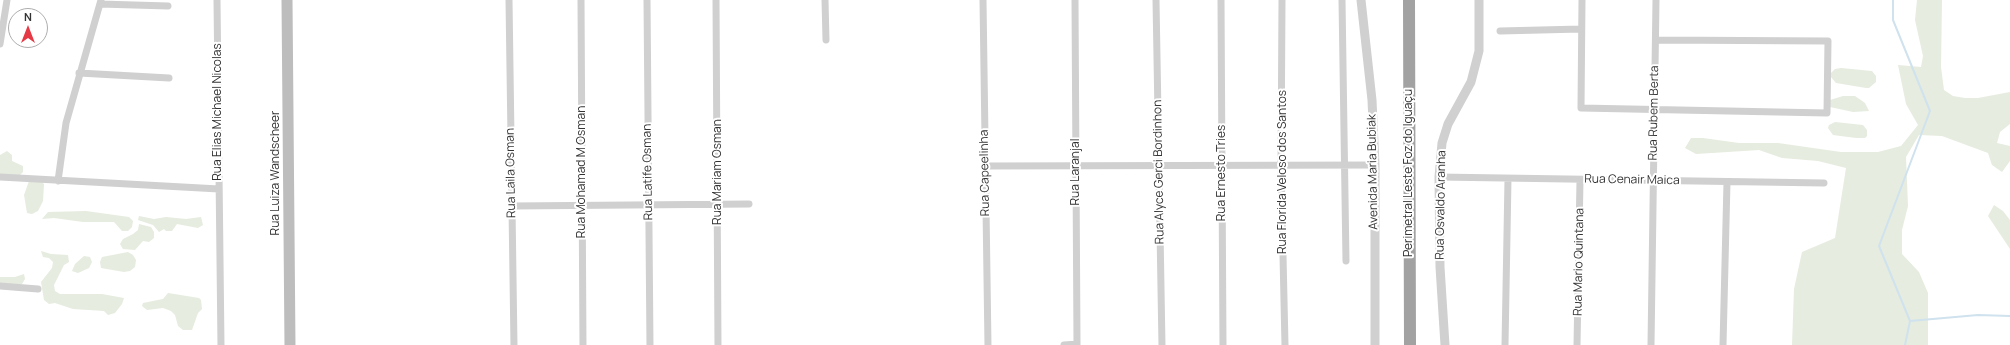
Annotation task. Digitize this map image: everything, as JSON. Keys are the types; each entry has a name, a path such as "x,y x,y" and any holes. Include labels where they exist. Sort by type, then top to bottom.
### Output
{"highway":[{"name":"Perimetral Leste Foz do Iguaçu","path":"1410,0 1410,345"}],"main road":[{"name":"Rua Luiza Wandscheer","path":"287,0 290,345"}],"street":[{"path":"0,44 7,0"},
{"name":"Rua Elias Michael Nicolas","path":"218,0 221,345"},
{"name":"Rua Laila Osman","path":"509,0 514,345"},
{"name":"Rua Mohamad M Osman","path":"581,0 583,345"},
{"name":"Rua Latife Osman","path":"647,0 650,345"},
{"name":"Rua Mariam Osman","path":"716,0 718,345"},
{"path":"825,0 826,40"},
{"name":"Rua Capeelinha","path":"983,0 984,166 988,345"},
{"name":"Rua Laranjal","path":"1075,0 1077,344"},
{"name":"Rua Alyce Gerci Bordinhon","path":"1156,0 1162,345"},
{"name":"Rua Ernesto Tries","path":"1221,0 1223,345"},
{"name":"Rua Florida Veloso dos Santos","path":"1282,0 1281,165 1285,345"},
{"path":"1342,0 1346,261"},
{"name":"Avenida Maria Bubiak","path":"1361,0 1372,100 1375,165 1375,345"},
{"name":"Rua Osvaldo Aranha","path":"1445,345 1440,267 1439,177 1442,143 1448,124 1471,82 1479,51 1479,0"},
{"path":"1582,0 1581,108 1827,113 1828,41 1656,40"},
{"name":"Rua Rubem Berta","path":"1651,345 1656,0"},
{"path":"58,181 66,123 100,2 168,6"},
{"path":"1500,31 1581,29"},
{"path":"79,73 169,78"},
{"path":"984,166 1375,165"},
{"path":"0,177 219,189"},
{"name":"Rua Cenair Maica","path":"1439,177 1824,183"},
{"path":"1504,345 1508,179"},
{"name":"Rua Mario Quintana","path":"1577,345 1580,180"},
{"path":"1723,345 1727,182"},
{"path":"512,206 749,204"},
{"path":"0,286 38,289"},
{"path":"1064,345 1077,344"}],"shaded area":[{"path":"1917,0 1942,0 1941,67 1944,90 1953,96 1965,98 1978,98 2010,92 2010,124 2000,132 1997,143 2010,146 2010,161 2002,172 1992,165 1988,153 1942,136 1919,135 1906,157 1908,206 1902,230 1902,254 1919,272 1928,293 1928,345 1792,345 1794,289 1802,252 1835,238 1846,168 1818,161 1782,158 1759,150 1696,154 1685,148 1691,138 1703,138 1739,143 1778,143 1841,152 1878,152 1901,146 1918,125 1906,104 1898,65 1921,67 1923,56 1915,20"},
{"path":"1841,68 1872,71 1876,76 1876,82 1869,88 1836,83 1830,76 1831,73 1835,69"},
{"path":"1843,96 1855,96 1865,103 1869,111 1853,112 1830,107 1830,100"},
{"path":"1835,122 1863,125 1867,130 1867,136 1865,138 1856,138 1833,135 1828,128 1829,125"},
{"path":"7,151 12,155 12,161 23,166 23,172 19,176 0,174 0,155"},
{"path":"29,181 41,181 44,184 43,201 38,211 32,214 27,213 24,195"},
{"path":"1994,205 2003,211 2010,220 2010,249 1988,216"},
{"path":"86,211 129,217 133,221 132,227 128,231 122,231 114,222 83,222 54,218 42,219 48,212"},
{"path":"139,216 154,219 166,217 186,219 201,217 203,225 198,228 177,224 172,231 166,231 164,229 159,232 153,225 138,220"},
{"path":"139,224 151,227 154,232 154,238 149,242 143,241 135,250 123,249 120,244 123,239 138,230"},
{"path":"41,251 51,254 68,255 69,262 64,265 54,285 55,291 60,294 102,294 124,298 122,304 115,313 108,315 104,311 73,309 55,303 49,304 44,300 41,282 52,268 53,262 49,258 43,257"},
{"path":"128,252 133,255 136,260 135,267 130,271 124,272 101,268 100,262 102,257"},
{"path":"84,256 90,257 92,262 89,268 78,273 72,271 75,264"},
{"path":"24,274 25,279 22,284 0,285 0,277 15,277"},
{"path":"168,293 199,298 201,300 202,309 198,313 192,330 183,330 178,326 175,315 171,311 163,308 147,310 142,306 143,303 163,299"}],"waterway":[{"path":"1893,0 1893,20 1930,111 1879,246 1910,321"},
{"path":"1905,345 1910,321 1978,315 2010,316"}]}
